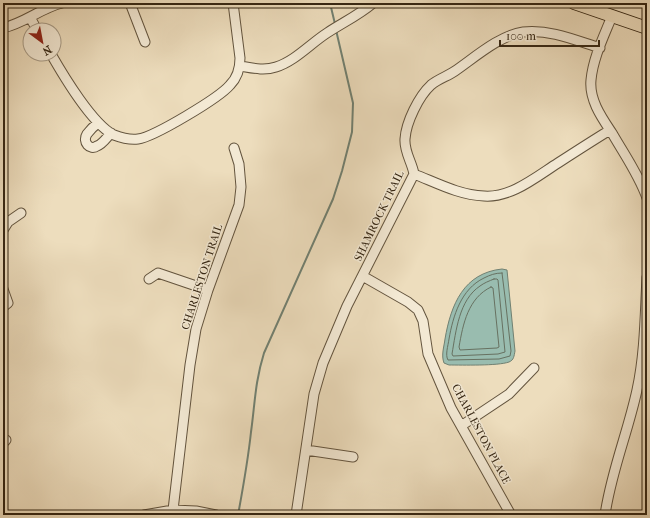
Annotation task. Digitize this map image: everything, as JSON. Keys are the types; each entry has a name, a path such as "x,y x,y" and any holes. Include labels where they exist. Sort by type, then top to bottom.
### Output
{"main road":[{"path":"574,3 647,28"}],"street":[{"path":"3,28 16,24 48,8 62,3"},
{"path":"130,3 145,42"},
{"path":"56,62 98,123 111,133 120,137 133,139 146,137 154,134 225,90 233,81 240,66 240,58 233,3"},
{"path":"240,66 265,69 278,67 285,64 326,33 373,3"},
{"path":"612,16 592,74 591,90 596,106 639,180 647,198"},
{"path":"30,18 32,22"},
{"name":"SHAMROCK TRAIL","path":"296,515 314,394 323,364 347,306 414,174 406,153 405,140 412,113 420,99 431,85 454,72 500,40 522,32 551,32 600,48"},
{"path":"98,123 86,138 87,145 92,148 99,146 111,133"},
{"path":"414,174 461,193 484,196 499,195 514,190 610,130"},
{"name":"CHARLESTON TRAIL","path":"173,510 190,365 196,329 208,290 239,205 242,187 239,164 234,148"},
{"path":"3,230 8,222 20,213"},
{"path":"149,279 158,273 208,290"},
{"path":"605,515 613,478 633,407 640,372 647,277"},
{"name":"CHARLESTON PLACE","path":"362,278 366,278 418,310 422,320 428,354 451,408 511,515"},
{"path":"3,288 8,303 3,307"},
{"path":"461,426 509,394 534,368"},
{"path":"306,450 354,457"},
{"path":"144,515 173,510 196,511 216,515"}],"water":[{"path":"502,269 507,270 515,351 513,359 509,362 489,365 449,365 444,363 443,351 451,314 462,292 478,277 489,272"}],"waterway":[{"path":"330,3 335,24"},
{"path":"238,515 244,484 257,383 264,353 333,199 352,132 353,103 336,30"}]}
